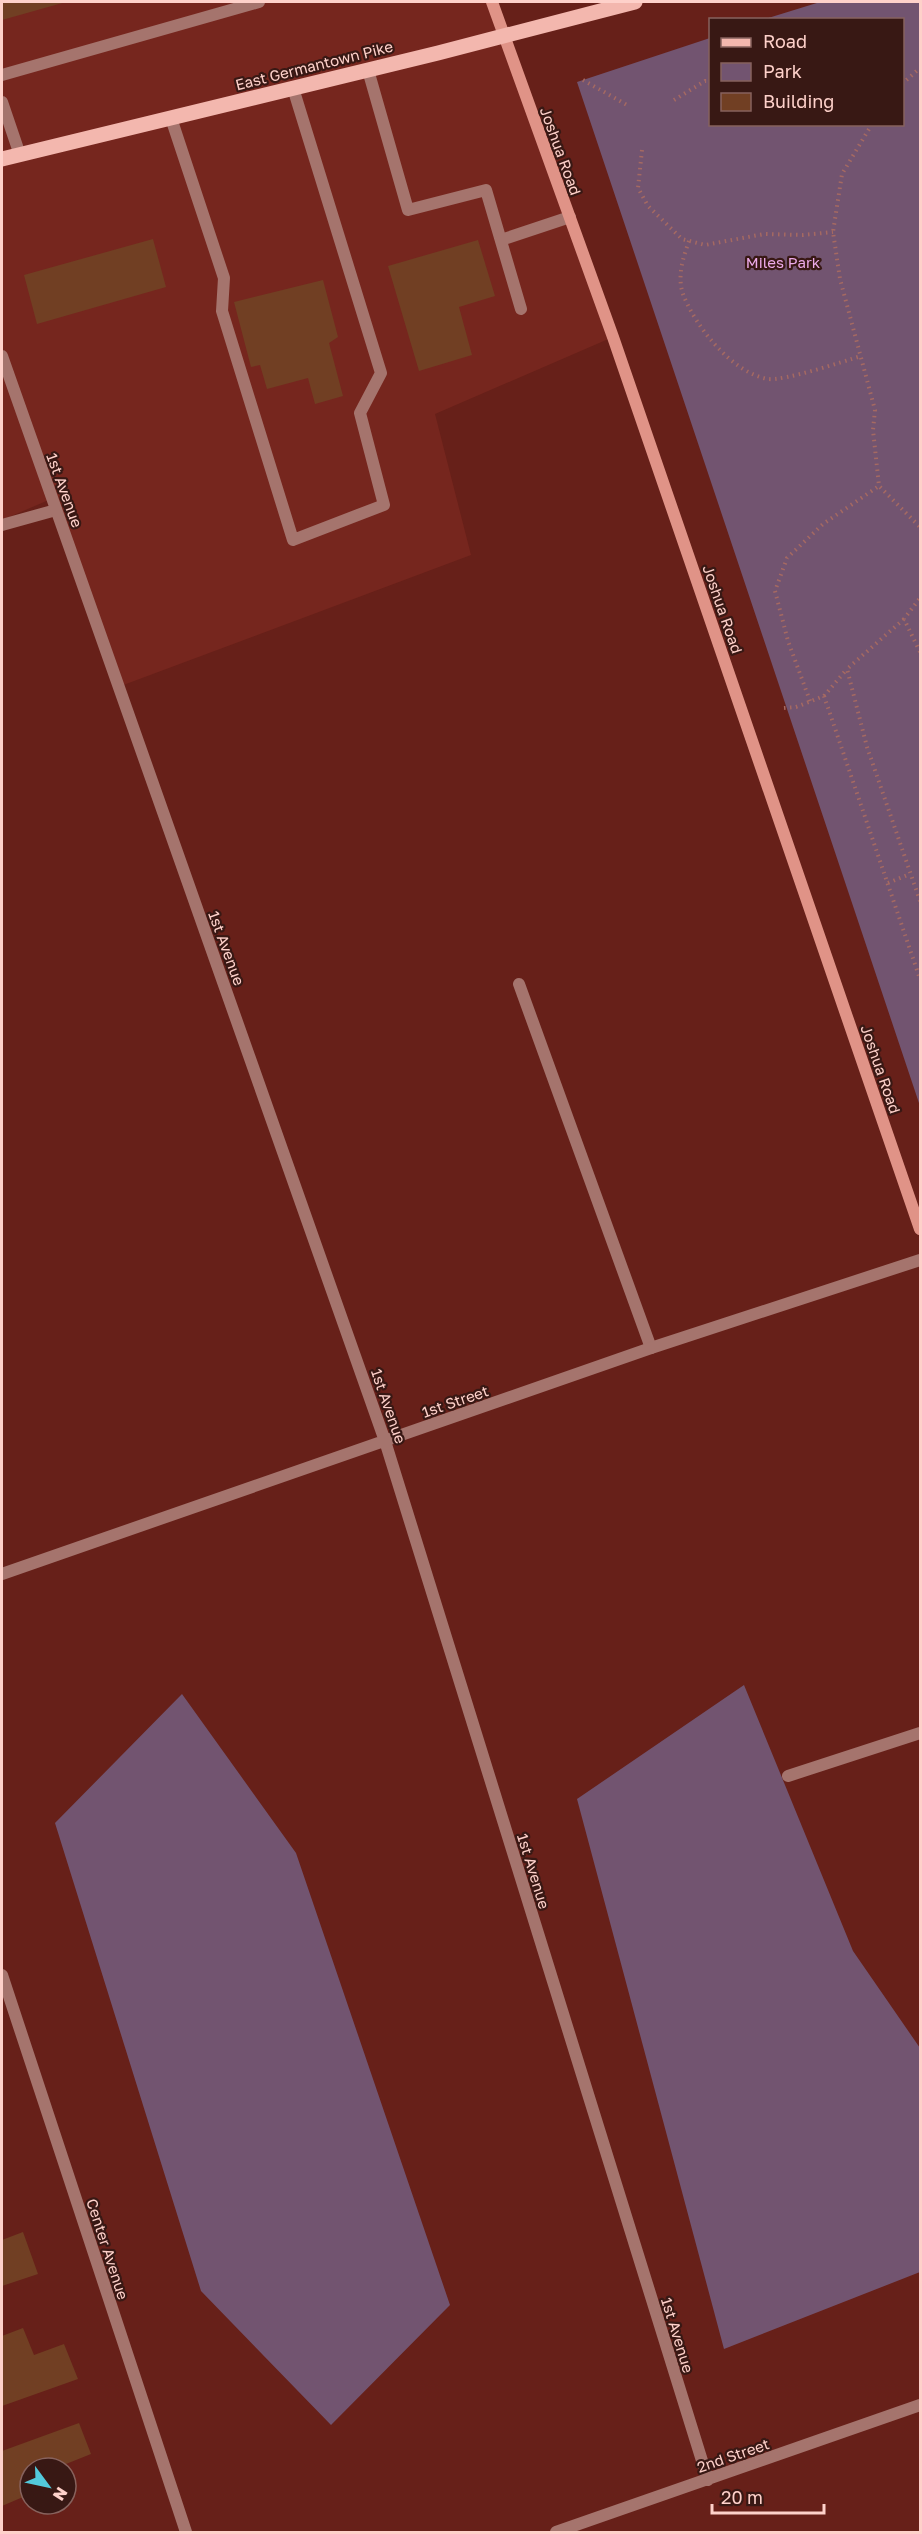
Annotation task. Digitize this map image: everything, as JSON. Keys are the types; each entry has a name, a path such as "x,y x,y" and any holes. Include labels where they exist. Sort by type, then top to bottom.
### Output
{"main road":[{"name":"Joshua Road","path":"492,2 570,217 921,1229"},
{"name":"East Germantown Pike","path":"2,159 505,37 635,2"}],"street":[{"path":"2,75 259,2"},
{"path":"368,70 408,210 486,190 521,309"},
{"path":"171,118 224,278 222,311 293,540 384,505 360,413 381,373 293,88"},
{"path":"2,102 20,155"},
{"path":"501,240 570,217"},
{"name":"1st Avenue","path":"2,356 385,1441 708,2480"},
{"path":"2,525 56,510"},
{"path":"519,984 651,1348"},
{"name":"1st Street","path":"2,1574 651,1348 921,1260"},
{"path":"788,1776 921,1734"},
{"name":"Center Avenue","path":"2,1976 186,2532"},
{"name":"2nd Street","path":"556,2532 921,2405"}],"path":[{"path":"904,83 921,68"},
{"path":"583,80 627,105"},
{"path":"674,100 705,81 709,81"},
{"path":"871,126 842,174 833,232 840,279 875,410 873,430 879,486 921,527"},
{"path":"642,150 638,188 648,206 682,239 705,245 764,234 803,235 833,232"},
{"path":"689,241 681,265 683,293 694,316 716,347 748,372 769,379 817,369 861,356"},
{"path":"810,701 788,640 775,591 787,558 823,524 879,486"},
{"path":"784,708 796,707 824,696 847,669 904,619 921,598"},
{"path":"904,619 920,652"},
{"path":"847,669 867,747 921,901"},
{"path":"824,696 921,979"},
{"path":"888,883 910,874"}],"shaded area":[{"path":"2,2 492,2 613,337 435,414 471,555 118,687 51,499 2,520"}],"green space":[{"name":"Miles Park","path":"820,2 920,2 920,1106 577,82 709,38 709,126 904,126 904,18 768,18"},
{"path":"744,1685 853,1951 920,2048 920,2272 724,2349 577,1799"},
{"path":"182,1694 296,1853 450,2305 331,2425 201,2291 55,1823"}],"building":[{"path":"2,2 66,2 2,20"},
{"path":"153,239 166,287 37,324 24,275"},
{"path":"478,240 495,296 459,307 472,355 419,371 388,266"},
{"path":"323,280 338,337 329,343 343,396 315,404 308,378 267,389 260,365 251,367 234,302"},
{"path":"23,2232 38,2274 2,2286 2,2240"},
{"path":"23,2328 34,2355 64,2344 78,2379 2,2406 2,2336"},
{"path":"79,2423 91,2454 78,2459 78,2456 18,2456 18,2499 2,2506 2,2451"}]}
